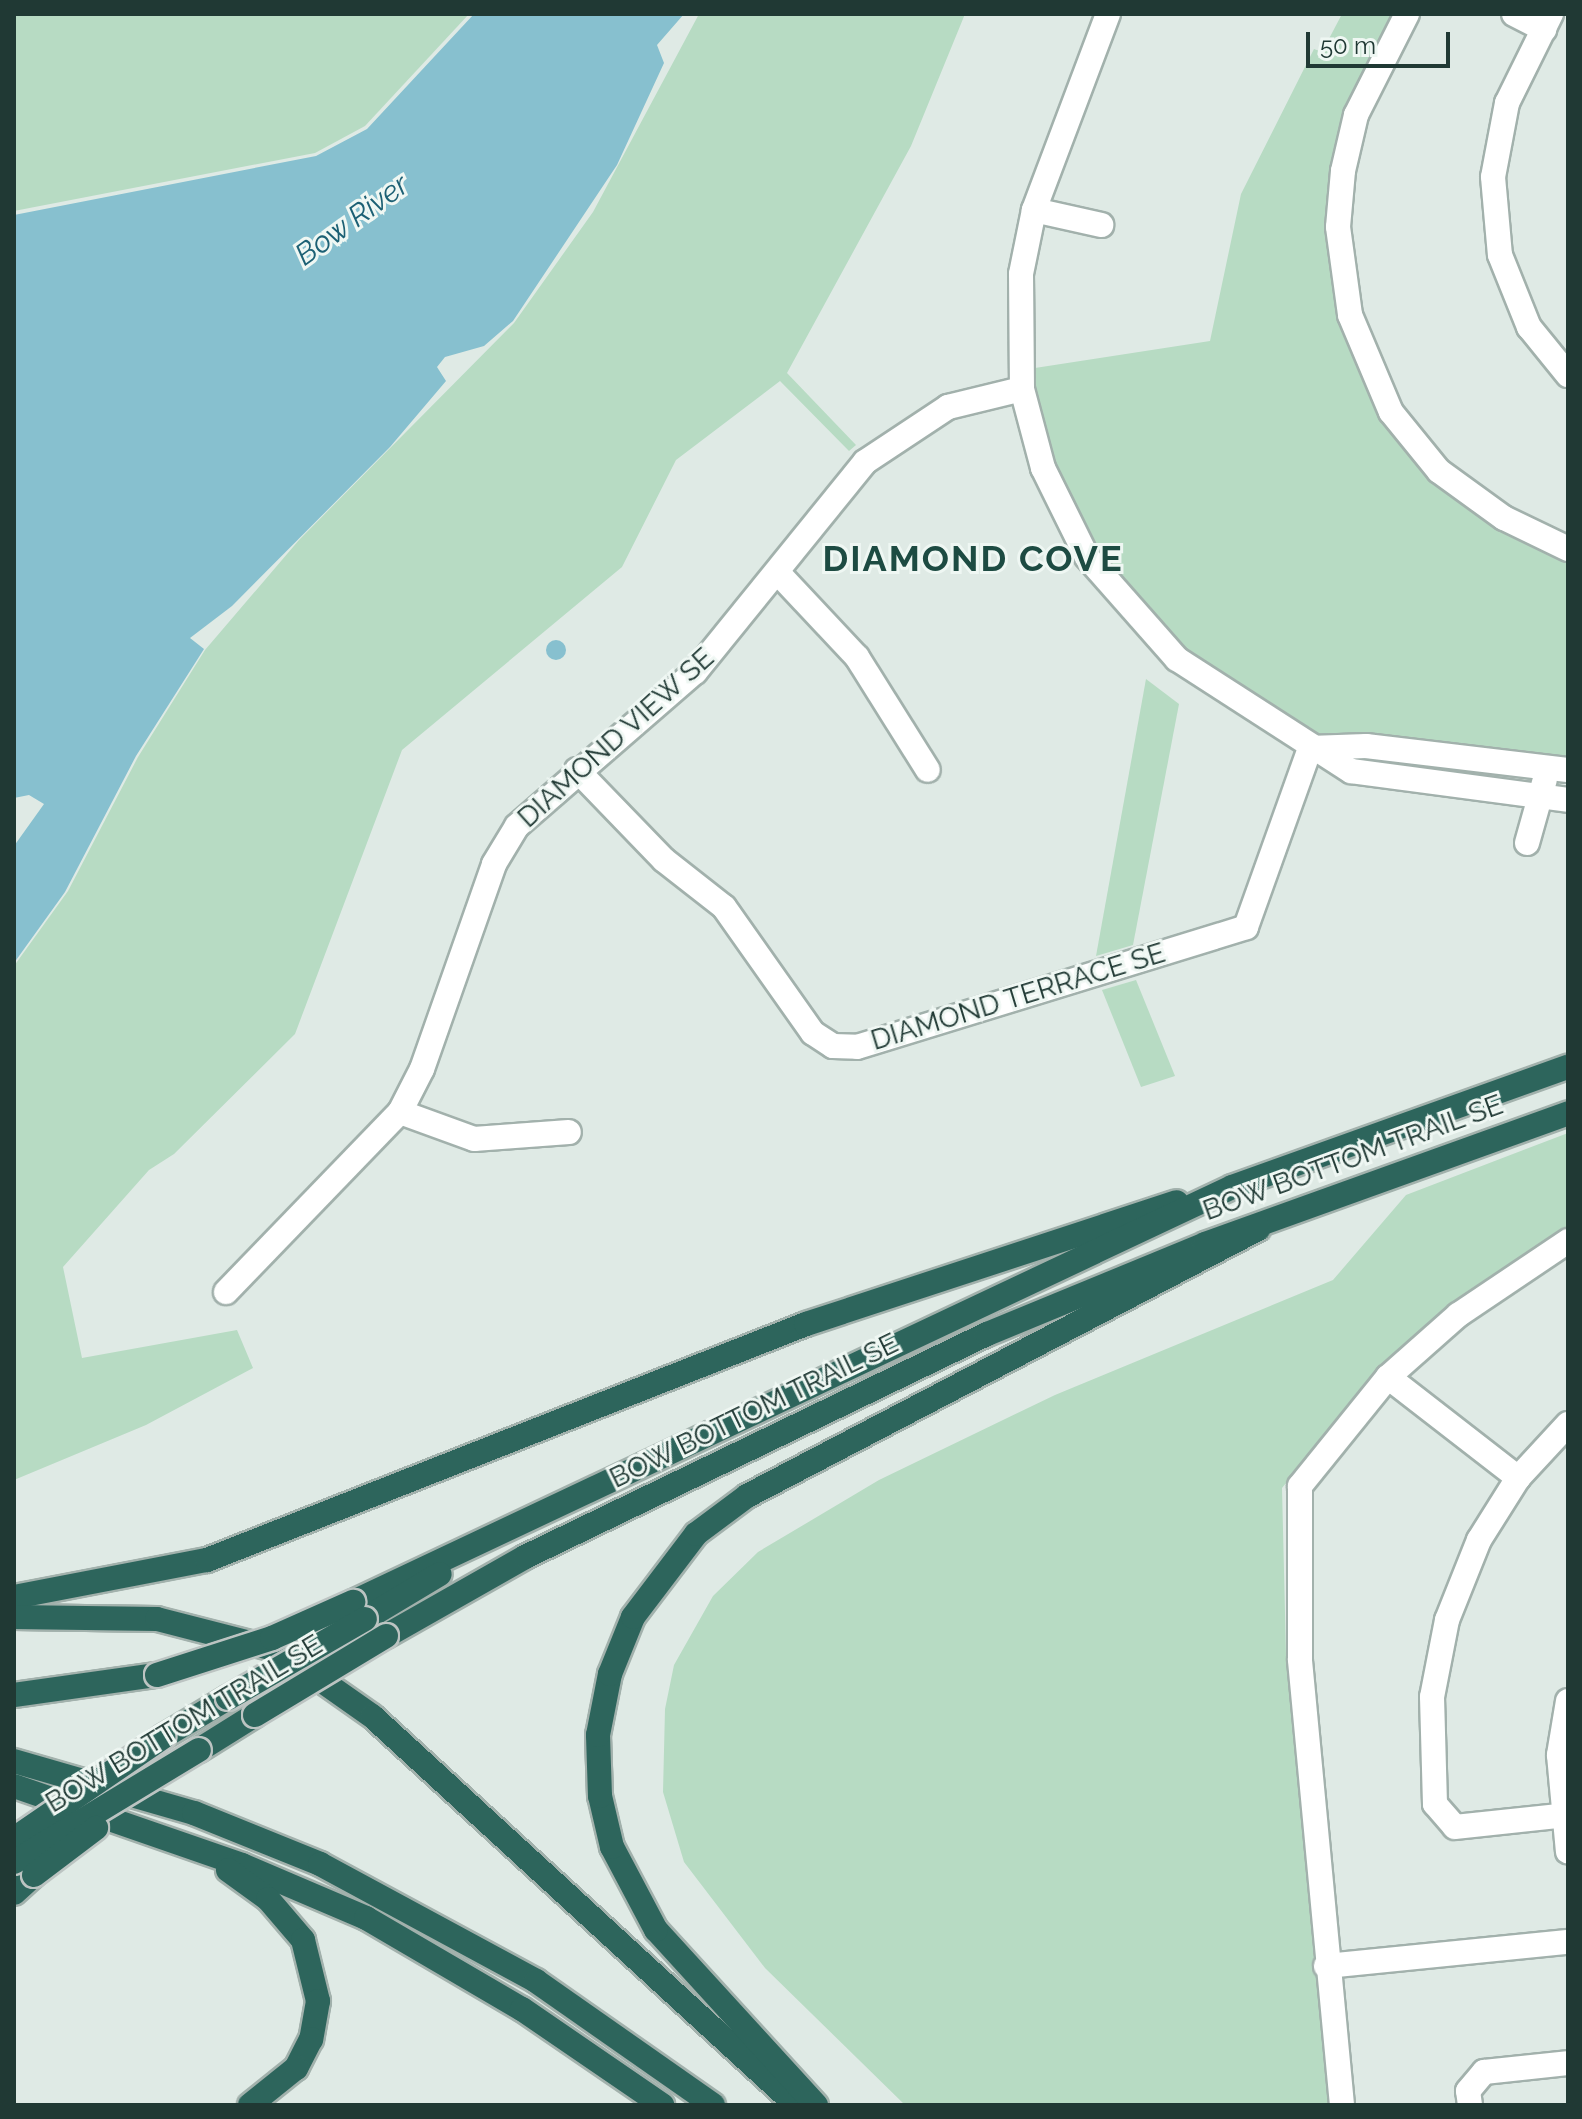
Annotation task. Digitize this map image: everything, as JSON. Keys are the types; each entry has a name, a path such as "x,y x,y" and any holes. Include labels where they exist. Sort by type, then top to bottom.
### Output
{"highway":[{"name":"BOW BOTTOM TRAIL SE","path":"14,1695 157,1675 359,1610 474,1548 1232,1187 1568,1067"},
{"name":"BOW BOTTOM TRAIL SE","path":"14,1893 24,1868 255,1715 386,1636 774,1432 987,1334 1568,1113"},
{"path":"14,1597 207,1560 806,1324 1232,1187"},
{"path":"816,2105 656,1930 612,1847 600,1796 598,1735 610,1674 633,1617 688,1542 747,1496 1258,1229"},
{"path":"14,1839 163,1737 228,1698 359,1610"},
{"path":"14,1617 157,1619 278,1650 372,1716 796,2105"},
{"path":"14,1761 194,1813 320,1864 536,1981 713,2105"},
{"path":"14,1786 302,1889 443,1959 662,2105"},
{"path":"195,1849 285,1915 314,1971 311,2039 296,2068 250,2105"}],"street":[{"path":"1108,14 1034,210 1021,274 1022,389 1060,509 1112,591 1189,669 1310,748 1351,771 1543,794 1568,800"},
{"path":"1407,14 1356,115 1343,171 1338,227 1350,315 1391,412 1439,471 1504,518 1568,549"},
{"path":"1514,14 1548,22 1507,103 1493,177 1500,255 1529,327 1568,375"},
{"path":"1034,210 1101,225"},
{"name":"DIAMOND VIEW SE","path":"226,1292 400,1112 422,1069 494,864 517,826 577,770 695,672 779,574 865,462 913,424 1022,389"},
{"path":"779,574 857,657 928,770"},
{"path":"1310,748 1366,746 1558,767 1543,794 1527,843"},
{"name":"DIAMOND TERRACE SE","path":"577,770 747,933 813,1033 833,1046 857,1047 1246,927 1310,748"},
{"path":"400,1112 474,1139 569,1132"},
{"path":"1342,2105 1326,1966 1300,1659 1300,1486 1388,1377 1458,1315 1568,1241"},
{"path":"1388,1377 1518,1478"},
{"path":"1566,1815 1455,1827 1435,1804 1432,1697 1447,1620 1479,1540 1518,1478 1568,1424"},
{"path":"1568,1701 1559,1755 1568,1852"},
{"path":"1326,1966 1568,1942"},
{"path":"1470,2105 1468,2091 1484,2072 1568,2063"}],"green space":[{"path":"14,14 469,14 365,126 315,153 14,211"},
{"path":"699,14 965,14 911,146 787,373 856,445 849,451 780,381 676,460 622,567 402,750 295,1034 174,1154 149,1170 63,1267 82,1358 237,1330 253,1368 146,1425 14,1480 14,966 68,891 138,757 205,650 299,540 514,323 593,212"},
{"path":"1342,14 1407,14 1356,115 1341,272 1415,442 1568,549 1568,770 1310,748 1214,689 1060,509 1022,370 1210,341 1241,194 1314,49 1322,52"},
{"path":"1146,679 1179,704 1133,945 1096,956"},
{"path":"1136,980 1175,1076 1141,1087 1102,990"},
{"path":"1568,1133 1568,1230 1465,1297 1379,1368 1282,1488 1286,1654 1329,2105 905,2105 765,1968 684,1862 663,1792 665,1709 674,1665 713,1596 758,1552 879,1480 1055,1395 1333,1280 1406,1195"}],"water":[{"name":"Bow River","path":"474,14 684,14 657,45 664,63 617,165 513,321 484,346 445,357 437,367 446,381 390,447 232,606 190,638 204,649 136,756 65,892 14,963 14,846 44,804 29,795 14,798 14,215 316,156 367,129"},
{"path":"556,640 563,643 566,650 563,657 556,660 549,657 546,650 549,643"}],"district":[{"name":"DIAMOND COVE","path":"973,559"}]}
